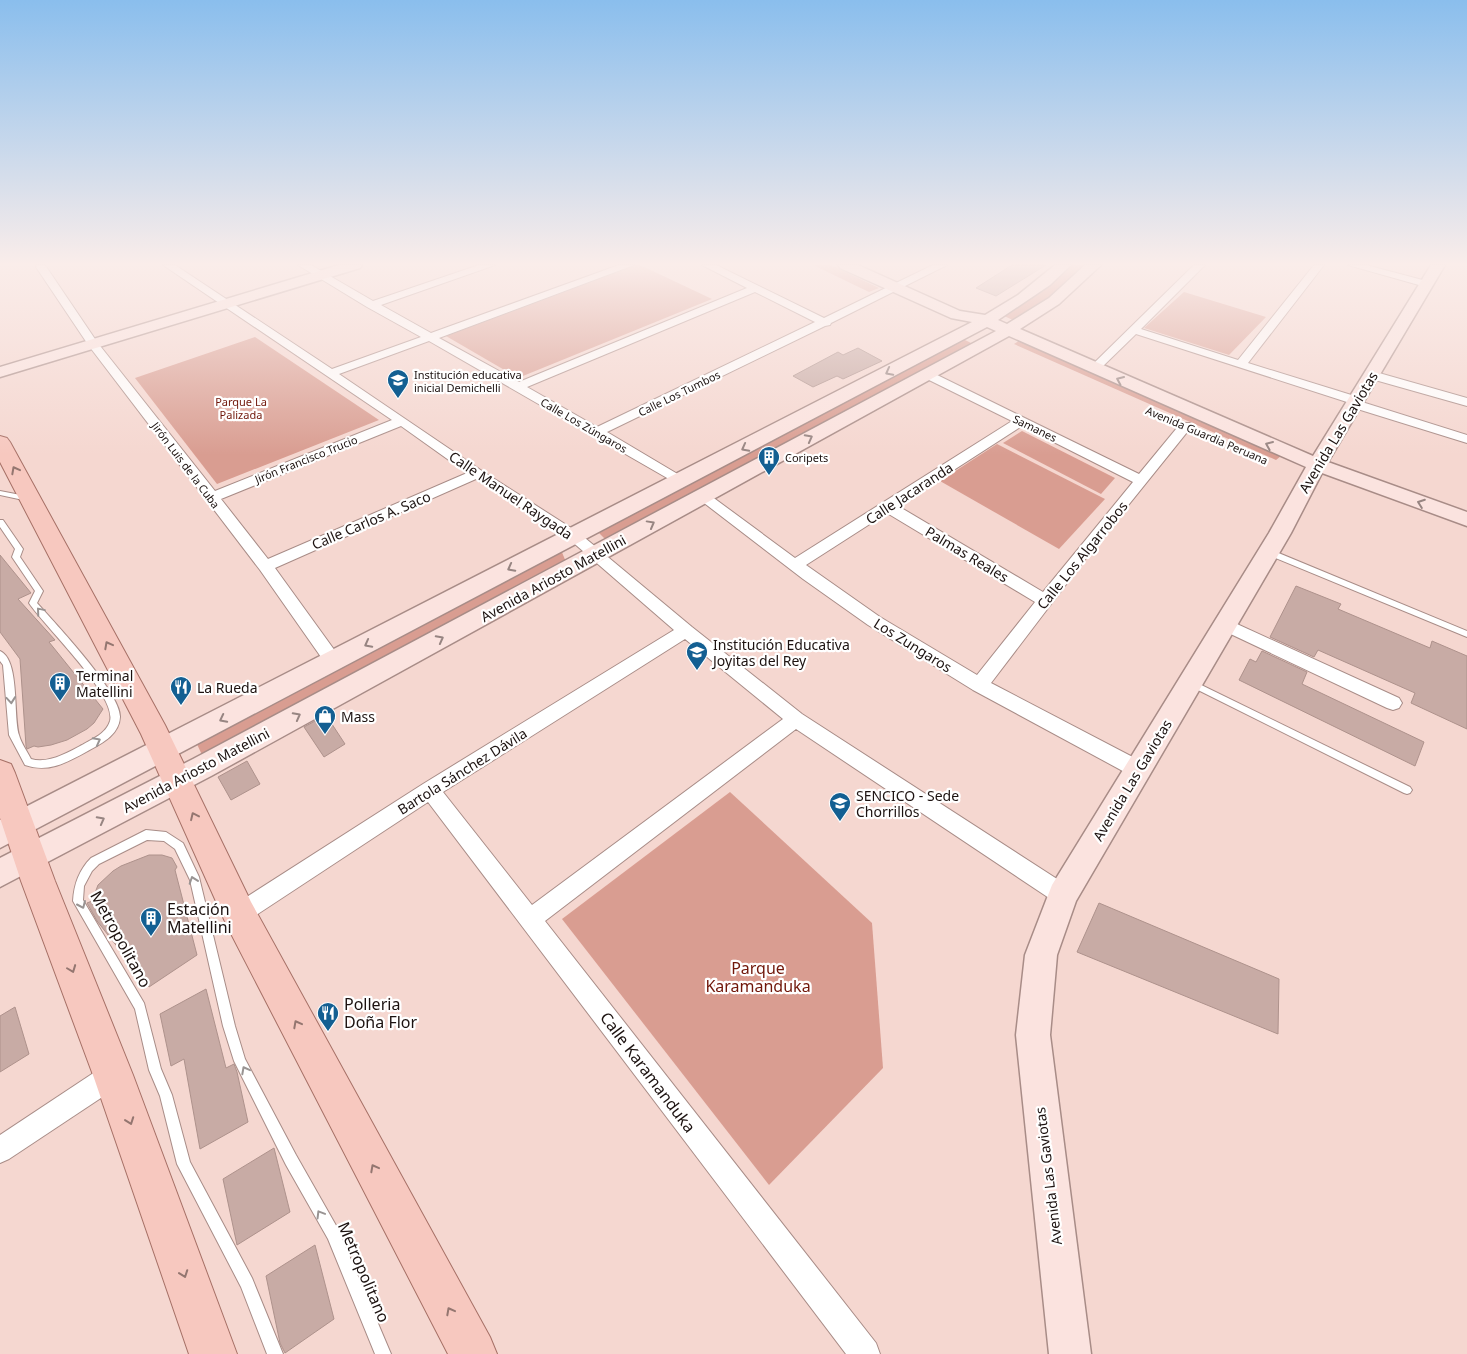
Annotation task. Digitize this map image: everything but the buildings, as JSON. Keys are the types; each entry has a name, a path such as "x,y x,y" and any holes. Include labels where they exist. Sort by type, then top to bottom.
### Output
{"main road":[{"path":"0,442 170,765 239,914 473,1354"},
{"path":"0,773 12,848 114,1075 213,1354"}],"street":[{"name":"Jirón Luis de la Cuba","path":"82,328 210,498 265,566 334,662"},
{"path":"0,372 146,328"},
{"name":"Calle Manuel Raygada","path":"263,328 402,421 477,474 574,536 686,631 796,719 1063,895"},
{"name":"Calle Los Zúngaros","path":"414,328 681,482"},
{"path":"331,373 458,328"},
{"path":"518,387 660,328"},
{"name":"Calle Los Tumbos","path":"597,432 815,328"},
{"name":"Avenida Guardia Peruana","path":"993,328 1000,335 1186,426 1313,472 1467,535"},
{"name":"Avenida Ariosto Matellini","path":"12,848 170,765 597,555 702,496 929,375 1011,328"},
{"path":"1241,364 1269,328"},
{"name":"Avenida Las Gaviotas","path":"1070,1354 1033,1035 1041,955 1063,895 1226,625 1313,472 1400,328"},
{"name":"Avenida Guardia Peruana","path":"970,329 1000,335 1095,368 1313,472 1467,519"},
{"name":"Avenida Ariosto Matellini","path":"170,765 334,662 970,329"},
{"path":"1095,368 1133,330 1467,439"},
{"name":"Samanes","path":"929,375 1142,481"},
{"path":"1372,375 1467,402"},
{"name":"Jirón Francisco Trucio","path":"210,498 402,421"},
{"name":"Calle Jacaranda","path":"795,565 1022,421"},
{"name":"Calle Los Algarrobos","path":"979,686 1088,545 1186,426"},
{"name":"Calle Carlos A. Saco","path":"265,566 477,474"},
{"name":"Los Zungaros","path":"702,496 872,620 979,686 1046,723 1139,770"},
{"name":"Palmas Reales","path":"888,506 1045,601"},
{"path":"1226,625 1392,703"},
{"name":"Bartola Sánchez Dávila","path":"239,914 430,790 686,631"},
{"path":"530,919 796,719"},
{"name":"Calle Karamanduka","path":"430,790 865,1354"},
{"path":"0,1150 114,1075"}],"lane":[{"path":"0,493 31,500"},
{"path":"0,522 19,549 16,558 39,592 33,603 100,683 114,709 115,720 108,732 104,737 53,762 40,765 28,762 14,735 8,664 0,654"},
{"path":"1269,552 1467,634"},
{"path":"1191,683 1406,790"},
{"name":"Metropolitano","path":"274,1354 247,1283 184,1164 166,1095 155,1070 140,1007 78,901 79,886 88,868 95,861 146,835 166,837 179,846 194,880 229,1026 240,1061 291,1160 333,1234 383,1354"}],"green space":[{"path":"467,328 640,328 518,378 446,336"},
{"path":"1145,328 1255,328 1229,355"},
{"name":"Parque La Palizada","path":"255,337 379,420 217,484 135,378"},
{"path":"961,338 973,344 608,542 597,531"},
{"path":"1022,339 1281,456 1276,460 1014,344"},
{"path":"1022,431 1115,478 1101,494 1003,443"},
{"path":"997,444 1105,499 1059,549 940,481"},
{"path":"561,550 566,562 203,757 195,740"},
{"name":"Parque Karamanduka","path":"730,792 872,923 883,1068 769,1185 562,919"}],"place":[{"name":"Institución educativa inicial Demichelli","path":"398,399"},
{"name":"Coripets","path":"769,476"},
{"name":"Institución Educativa Joyitas del Rey","path":"697,671"},
{"name":"Terminal Matellini","path":"60,702"},
{"name":"La Rueda","path":"181,706"},
{"name":"Mass","path":"325,735"},
{"name":"SENCICO - Sede Chorrillos","path":"840,822"},
{"name":"Estación Matellini","path":"151,937"},
{"name":"Polleria Doña Flor","path":"328,1032"}]}
